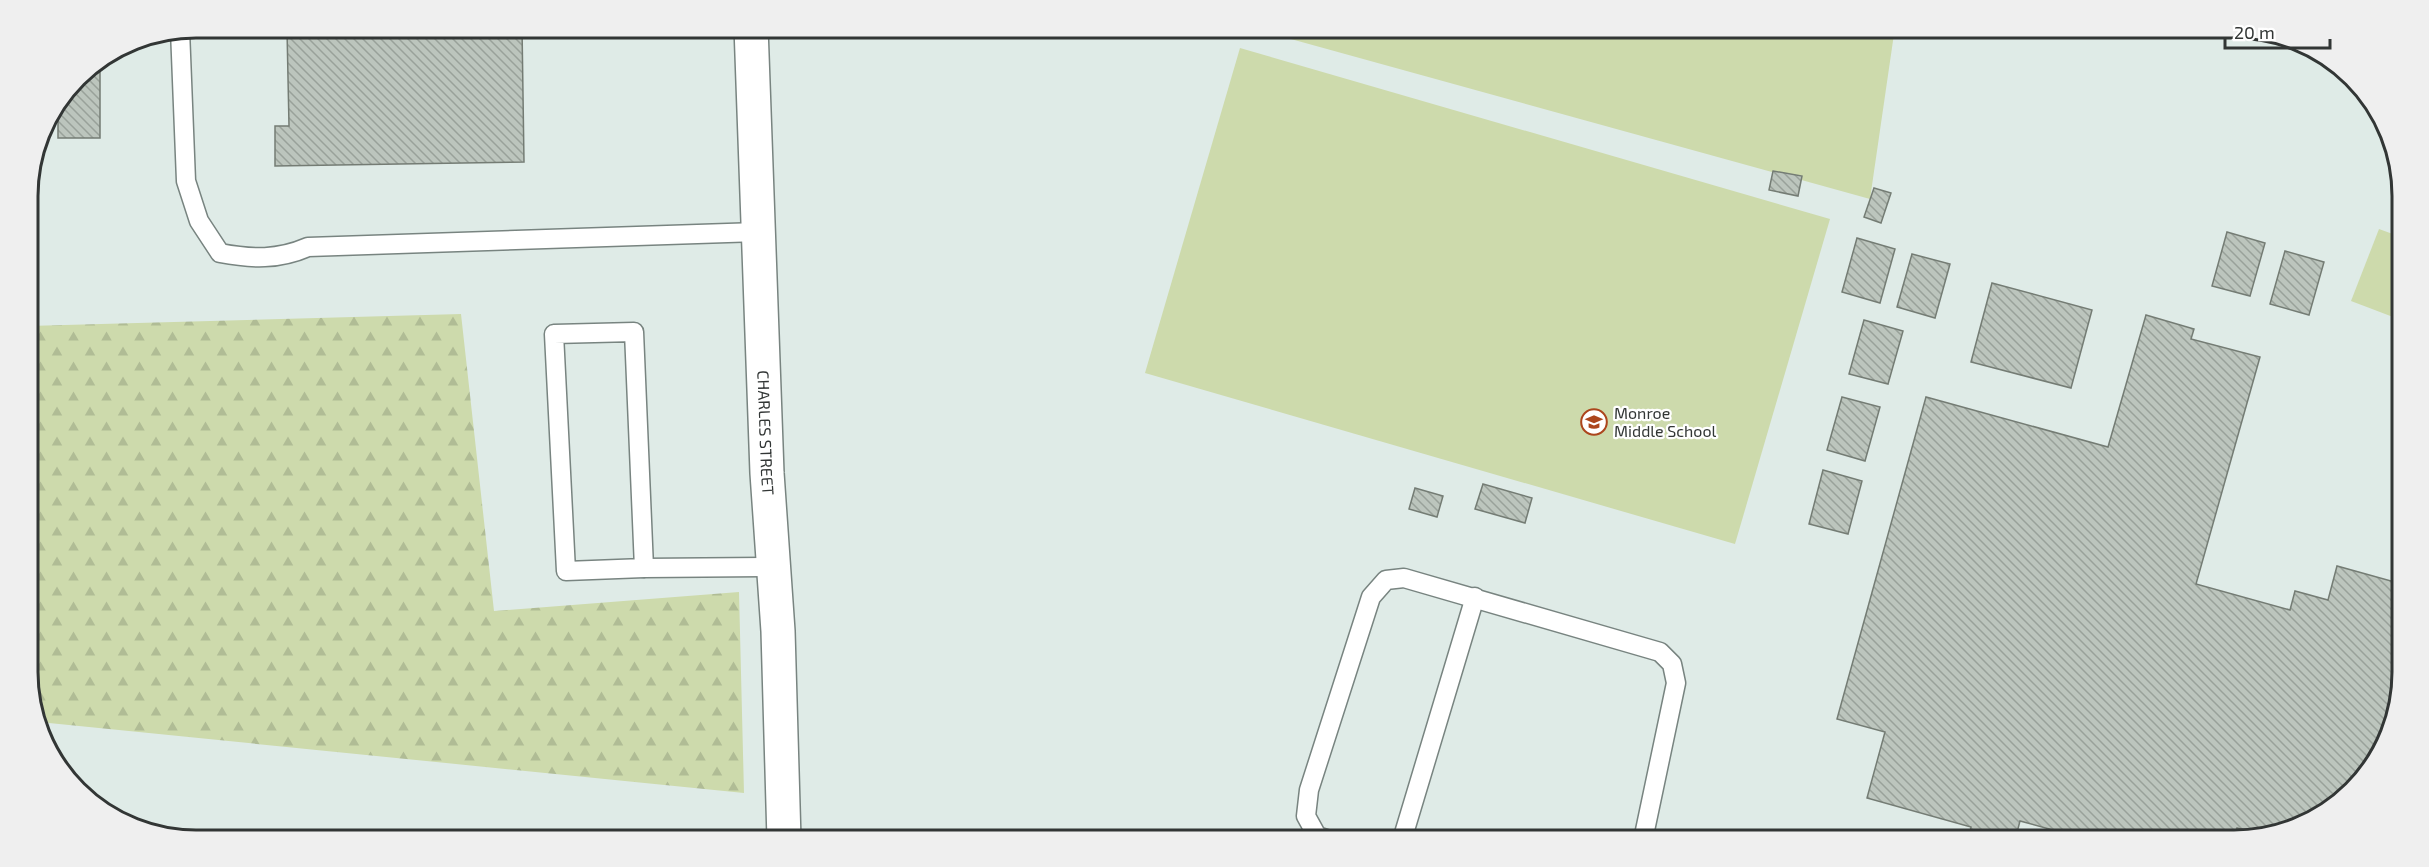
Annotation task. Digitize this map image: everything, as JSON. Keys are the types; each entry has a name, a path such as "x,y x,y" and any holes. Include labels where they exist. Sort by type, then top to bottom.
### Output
{"street":[{"name":"CHARLES STREET","path":"751,38 784,830"}],"lane":[{"path":"180,39 186,181 199,221 220,253 249,259 290,255 308,247 758,232"},
{"path":"644,568 634,332 554,334 566,571 774,567"},
{"path":"1313,829 1306,816 1309,790 1371,597 1386,580 1404,578 1660,652 1672,664 1676,683 1645,829"},
{"path":"1405,829 1474,597"}],"green space":[{"path":"1287,38 1893,38 1870,199"},
{"path":"1240,48 1830,219 1735,544 1145,373"},
{"path":"2379,229 2392,234 2392,317 2351,301"},
{"path":"461,314 494,611 739,592 744,793 46,723 39,692 38,671 38,326"}],"building":[{"path":"287,38 522,38 524,162 275,166 275,126 289,126"},
{"path":"100,70 100,138 58,138 58,119 64,108 84,84"},
{"path":"1773,171 1802,176 1798,196 1769,190"},
{"path":"1874,188 1891,193 1881,223 1864,217"},
{"path":"2227,232 2265,243 2250,296 2212,286"},
{"path":"1857,238 1895,249 1880,303 1842,292"},
{"path":"2285,251 2324,262 2309,315 2270,304"},
{"path":"1912,254 1950,264 1935,318 1897,307"},
{"path":"1992,283 2092,310 2071,388 1971,362"},
{"path":"2146,315 2194,329 2191,339 2260,357 2196,584 2290,610 2295,591 2328,600 2337,566 2392,581 2390,692 2383,722 2365,759 2352,776 2330,797 2312,808 2284,821 2243,829 2049,829 2020,821 2018,829 1971,829 1971,827 1867,798 1885,732 1837,719 1926,397 2108,447"},
{"path":"1864,320 1903,331 1888,384 1849,374"},
{"path":"1842,397 1880,407 1865,461 1827,450"},
{"path":"1823,470 1862,481 1848,534 1809,524"},
{"path":"1483,484 1532,498 1525,523 1475,509"},
{"path":"1415,488 1443,496 1437,517 1409,509"}],"place":[{"name":"Monroe Middle School","path":"1594,422"}]}
